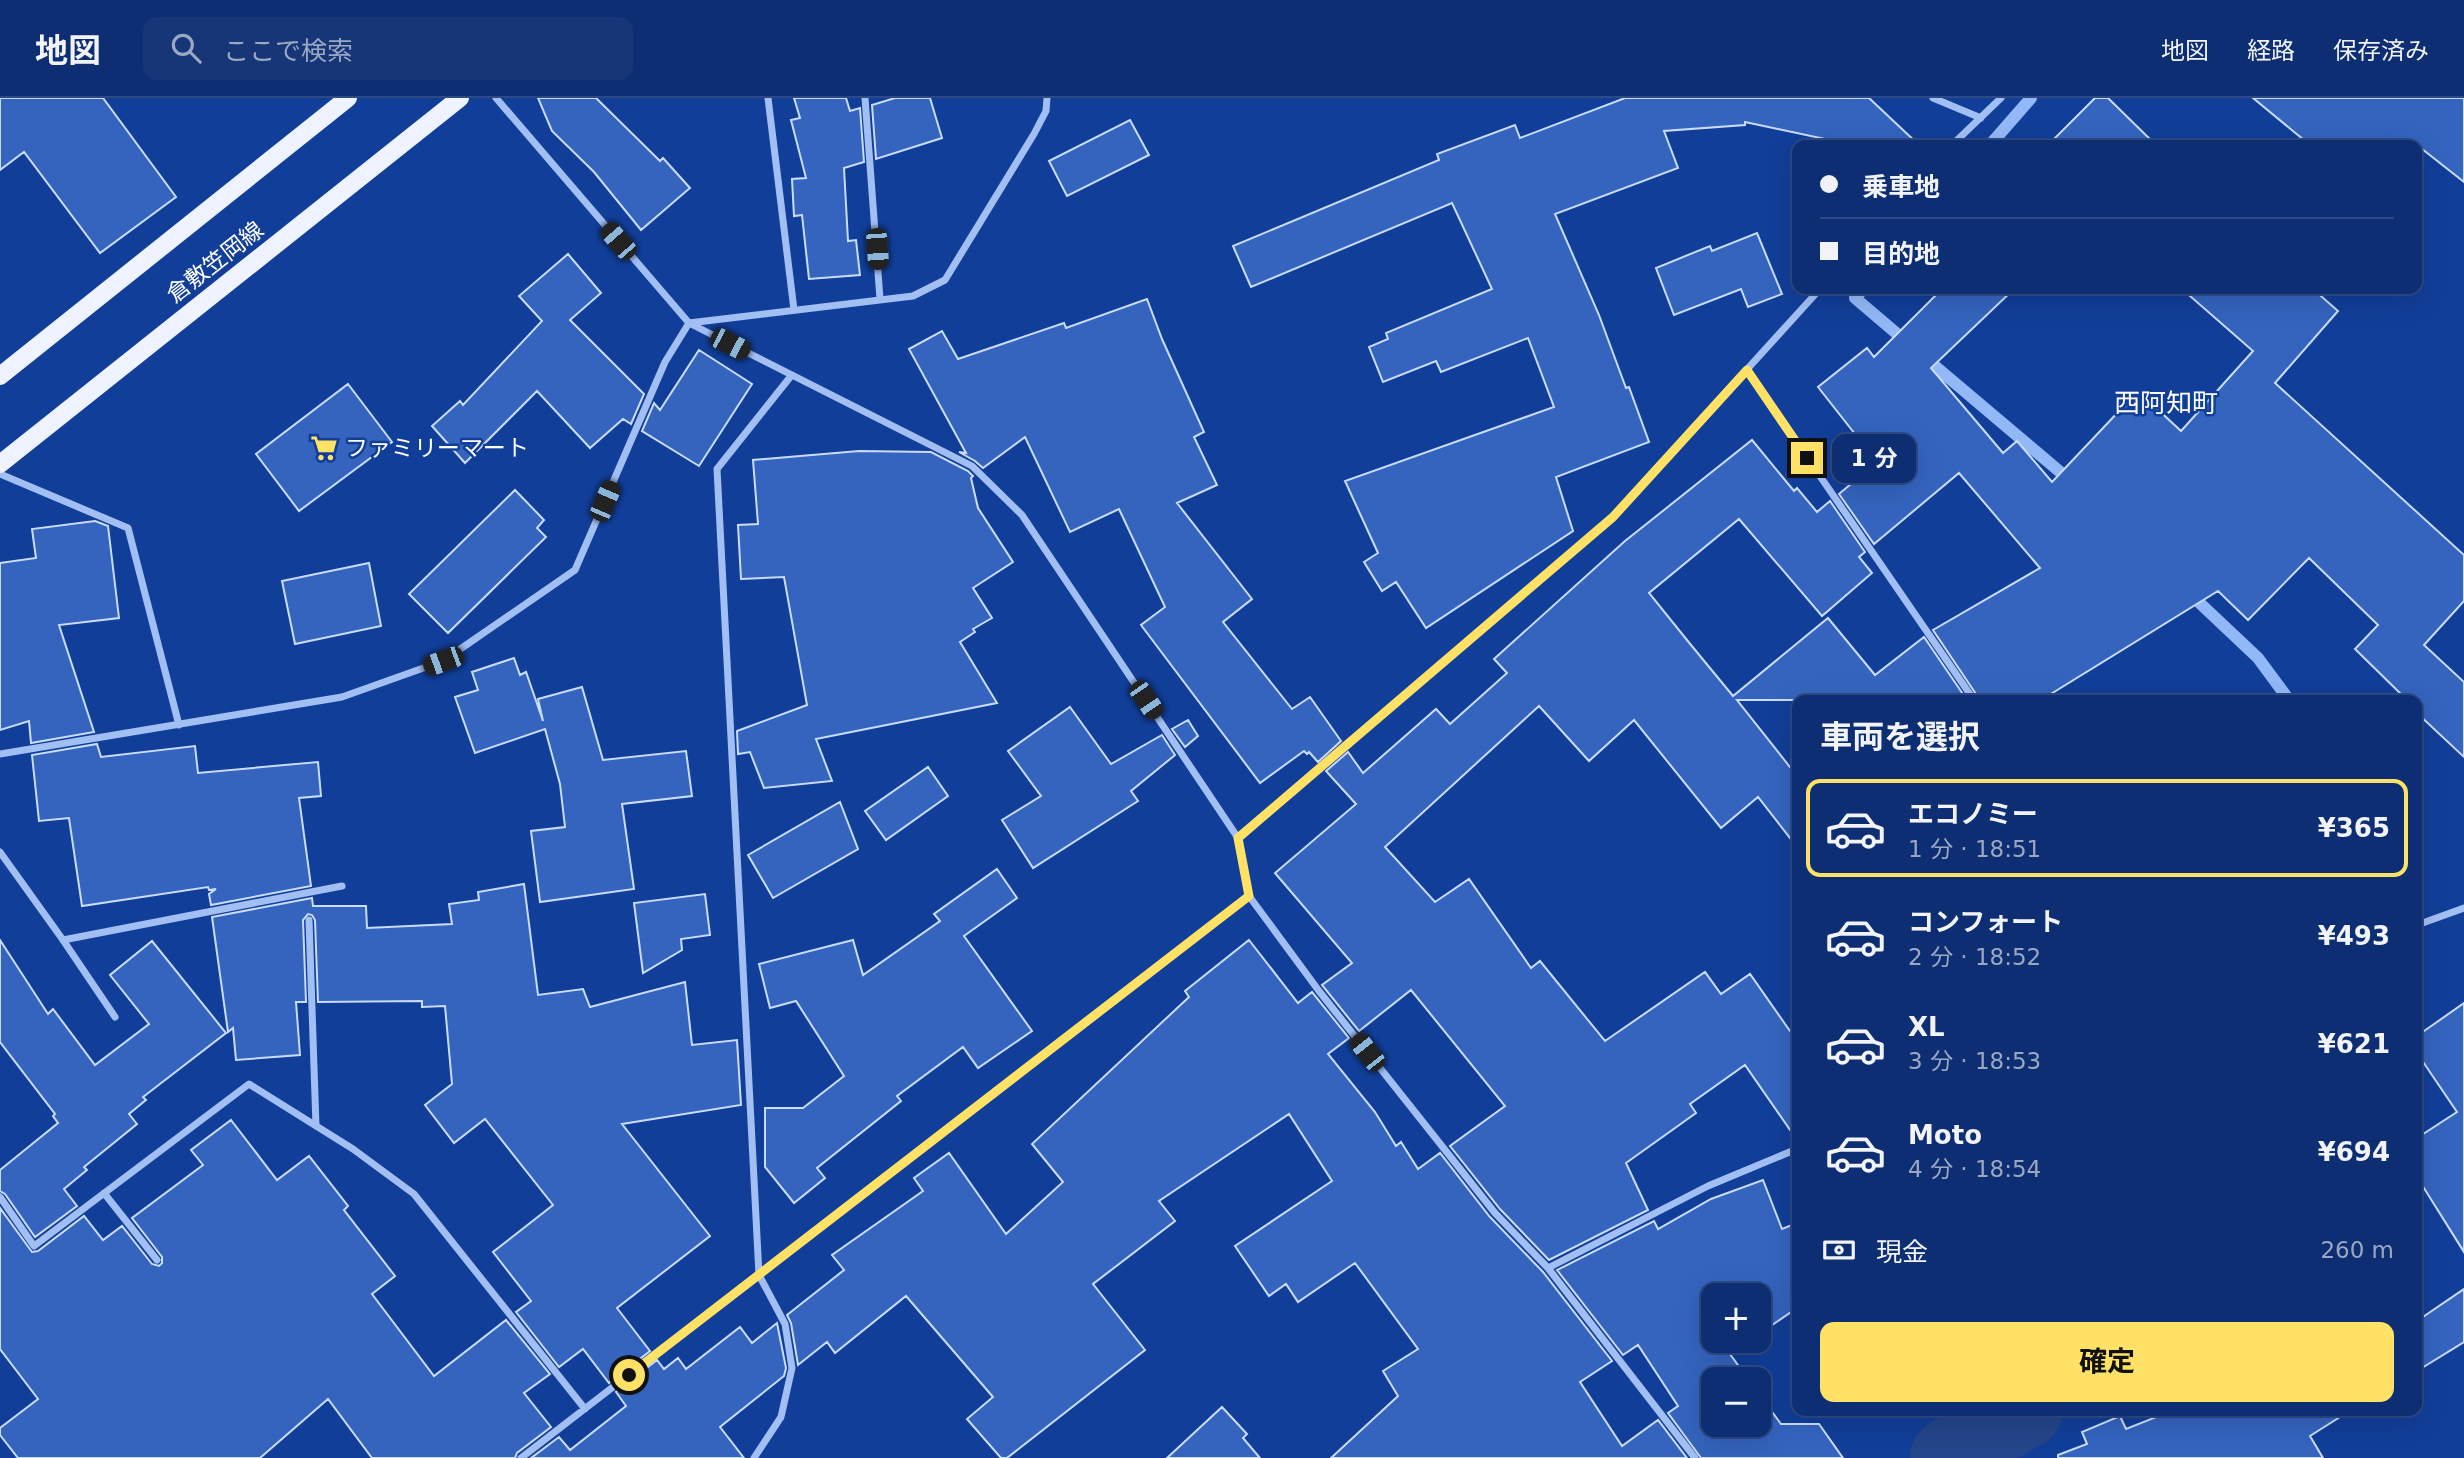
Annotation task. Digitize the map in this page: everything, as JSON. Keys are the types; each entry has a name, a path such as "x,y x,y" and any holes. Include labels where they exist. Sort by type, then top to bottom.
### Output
{"main road":[{"name":"倉敷笠岡線","path":"0,376 348,98"},
{"name":"倉敷笠岡線","path":"0,464 460,98"}],"street":[{"path":"496,98 689,323 972,466 1022,515 1238,838 1249,896 1319,991 1495,1213 1548,1268 1695,1458"},
{"path":"768,98 794,310"},
{"path":"865,98 880,299"},
{"path":"689,323 913,296 945,280 1034,134 1046,111 1047,98"},
{"path":"1933,98 1981,118"},
{"path":"1957,140 2001,98"},
{"path":"1238,838 1613,517 1815,294"},
{"path":"0,754 342,697 443,661 575,570 665,362 689,323"},
{"path":"1747,370 1971,695"},
{"path":"754,1458 781,1416 792,1368 785,1324 759,1275 718,469 791,376"},
{"path":"0,474 128,528 179,724"},
{"path":"0,852 114,1017"},
{"path":"63,940 342,886"},
{"path":"521,1458 1249,896"},
{"path":"2422,924 2464,908"},
{"path":"309,920 316,1126"},
{"path":"0,1197 34,1247 249,1084 353,1149 414,1194 585,1409"},
{"path":"1548,1268 1708,1186 1792,1151"},
{"path":"104,1193 157,1259"}],"building":[{"path":"0,98 103,98 176,197 100,253 24,152 0,170"},
{"path":"538,98 596,98 660,161 663,158 690,188 641,230 594,172 552,131"},
{"path":"794,98 846,98 850,111 860,108 864,162 844,168 848,241 856,240 860,275 809,279 802,215 794,216 792,179 806,178 791,120 800,118"},
{"path":"895,98 930,98 942,138 876,159 872,105"},
{"path":"1625,98 1869,98 1914,140 1830,140 1745,122 1745,125 1664,131 1678,168 1555,214 1599,315 1626,388 1629,387 1649,442 1556,477 1573,531 1426,628 1396,582 1382,591 1364,562 1378,553 1345,481 1554,407 1528,338 1441,372 1436,361 1383,382 1369,347 1388,339 1386,333 1492,289 1452,203 1251,287 1233,246 1439,160 1437,154 1515,125 1520,138"},
{"path":"2095,98 2108,98 2151,140 2053,140"},
{"path":"2253,98 2464,98 2464,182 2422,149 2422,140 2304,140"},
{"path":"1130,120 1149,155 1067,196 1049,161"},
{"path":"1757,233 1782,294 1748,307 1741,289 1674,315 1656,268 1710,246 1712,251"},
{"path":"568,254 601,293 570,320 644,394 631,424 623,419 590,448 537,391 465,463 432,426 460,401 463,405 542,321 519,296"},
{"path":"1937,294 2009,294 1931,368 2003,453 2017,441 2052,482 2138,391 2181,431 2253,351 2188,294 2319,294 2338,311 2275,383 2464,555 2464,601 2424,645 2464,682 2464,757 2422,718 2422,695 2402,695 2355,649 2378,625 2309,558 2248,620 2218,591 2049,695 1977,695 1933,630 2040,568 1959,473 1874,544 1839,494 1877,462 1818,387 1867,348 1874,357"},
{"path":"1147,299 1204,432 1194,437 1217,485 1177,503 1252,599 1223,622 1292,709 1310,697 1341,741 1318,762 1309,752 1307,754 1304,751 1260,783 1141,625 1165,607 1119,509 1070,532 1025,437 983,468 959,452 966,453 909,349 942,331 958,359 1064,323 1066,328"},
{"path":"699,350 752,384 699,466 642,431 654,403 660,410"},
{"name":"ファミリーマート","path":"348,384 392,442 299,511 256,454"},
{"path":"1752,440 1794,491 1797,488 1817,512 1830,501 1865,552 1859,557 1872,573 1822,616 1739,519 1649,593 1733,696 1828,618 1875,675 1924,637 1964,695 1792,695 1792,700 1737,700 1792,770 1792,841 1758,797 1721,828 1634,720 1589,761 1539,706 1385,847 1435,902 1469,879 1531,968 1540,961 1605,1041 1705,972 1721,994 1750,974 1792,1034 1792,1133 1745,1065 1690,1104 1696,1113 1626,1163 1648,1210 1549,1260 1500,1209 1450,1146 1505,1106 1411,990 1359,1031 1322,985 1352,963 1275,873 1356,804 1326,771 1348,752 1363,773 1436,709 1450,724 1507,673 1494,659 1625,541"},
{"path":"859,451 931,452 973,476 971,478 978,508 1013,562 973,588 992,618 973,629 975,632 960,642 997,703 816,739 832,781 764,788 750,752 738,754 737,731 807,705 784,577 741,579 738,525 758,524 753,460"},
{"path":"515,490 544,520 537,528 546,537 448,633 409,594"},
{"path":"95,521 108,526 119,618 59,625 94,732 31,743 29,721 0,730 0,563 36,558 32,529"},
{"path":"369,563 381,626 295,644 282,581"},
{"path":"514,658 520,675 526,672 543,721 538,699 582,687 603,760 686,751 692,796 622,804 634,889 540,902 531,831 565,827 560,784 545,729 475,753 455,697 478,690 472,672"},
{"path":"1070,707 1111,764 1162,735 1175,755 1131,791 1138,801 1033,868 1002,820 1041,796 1008,751"},
{"path":"1188,720 1198,736 1185,747 1172,729"},
{"path":"97,744 101,757 195,746 198,773 318,762 321,796 299,798 311,886 211,905 209,894 216,889 209,890 208,887 82,906 69,818 39,821 32,755"},
{"path":"928,767 948,796 886,840 865,811"},
{"path":"840,802 858,849 773,898 748,855"},
{"path":"997,869 1017,898 964,936 1032,1031 978,1068 963,1047 897,1096 901,1101 817,1168 825,1178 794,1203 765,1167 765,1108 803,1108 844,1076 796,1001 770,1008 759,964 853,940 863,975 940,921 934,914"},
{"path":"524,884 538,995 583,989 590,1007 685,982 692,1045 737,1040 741,1105 622,1124 710,1236 617,1308 650,1351 609,1383 583,1349 559,1367 516,1312 531,1301 493,1252 553,1205 485,1119 454,1143 425,1105 452,1084 445,1006 422,1007 422,1001 318,1002 315,920 308,914 303,920 306,1002 296,1002 300,1055 236,1060 233,1028 228,1032 212,917 312,898 313,906 366,906 367,928 452,924 449,904 479,900 478,892"},
{"path":"705,894 710,935 681,939 682,950 643,973 634,903"},
{"path":"0,940 48,1014 53,1009 95,1065 149,1024 110,975 152,941 226,1033 143,1097 146,1100 129,1114 137,1124 84,1167 87,1170 64,1189 77,1206 35,1237 5,1194 0,1191 0,1170 58,1123 53,1116 55,1114 0,1042"},
{"path":"1249,940 1298,1003 1312,992 1349,1038 1328,1054 1375,1112 1396,1146 1401,1142 1418,1169 1440,1153 1490,1217 1543,1272 1612,1361 1580,1382 1622,1446 1658,1420 1687,1458 1331,1458 1398,1396 1383,1371 1418,1349 1355,1263 1298,1302 1286,1284 1269,1296 1235,1246 1332,1181 1289,1114 1159,1201 1175,1221 1093,1284 1145,1350 1007,1458 1001,1458 967,1419 993,1397 906,1296 835,1353 827,1342 798,1365 791,1323 787,1315 844,1270 832,1255 923,1191 914,1178 949,1153 1006,1234 1063,1182 1032,1144 1189,997 1185,991"},
{"path":"2464,1003 2464,1252 2422,1185 2422,1135 2457,1112 2422,1060 2422,1032"},
{"path":"231,1120 277,1180 309,1156 348,1206 344,1210 395,1276 372,1294 434,1376 506,1320 550,1374 524,1393 551,1427 517,1453 515,1458 372,1458 328,1399 260,1458 18,1458 0,1435 0,1428 38,1399 0,1349 0,1208 32,1252 38,1251 84,1216 103,1240 122,1226 152,1264 159,1266 162,1257 132,1218 203,1165 191,1150"},
{"path":"1763,1180 1782,1229 1792,1225 1792,1311 1771,1326 1771,1283 1701,1283 1701,1353 1731,1353 1739,1367 1701,1367 1701,1437 1771,1437 1771,1410 1781,1424 1819,1424 1843,1458 1701,1458 1668,1413 1678,1406 1638,1345 1623,1355 1557,1270 1654,1221 1658,1229 1711,1199"},
{"path":"2464,1289 2464,1342 2422,1368 2422,1318"},
{"path":"777,1323 786,1368 784,1376 720,1427 744,1458 531,1458 559,1437 570,1450 626,1406 616,1392 657,1360 664,1369 678,1358 686,1369 740,1327 752,1343"},
{"path":"1222,1407 1247,1434 1243,1438 1260,1458 1167,1458"},
{"path":"2120,1416 2126,1429 2159,1416 2342,1416 2310,1436 2323,1458 2058,1458 2058,1455 2087,1444 2082,1432"}],"waterway":[{"path":"1994,140 2031,98"},
{"path":"1859,294 1855,298 1909,344"},
{"path":"1923,356 2072,482"},
{"path":"2187,591 2258,658 2285,695"},
{"path":"1949,1458 2012,1416"}],"place":[{"name":"ファミリーマート","path":"324,448"}],"district":[{"name":"西阿知町","path":"2166,403"}],"route":[{"path":"629,1375 1249,896 1238,838 1613,517 1747,370 1807,458"}]}
